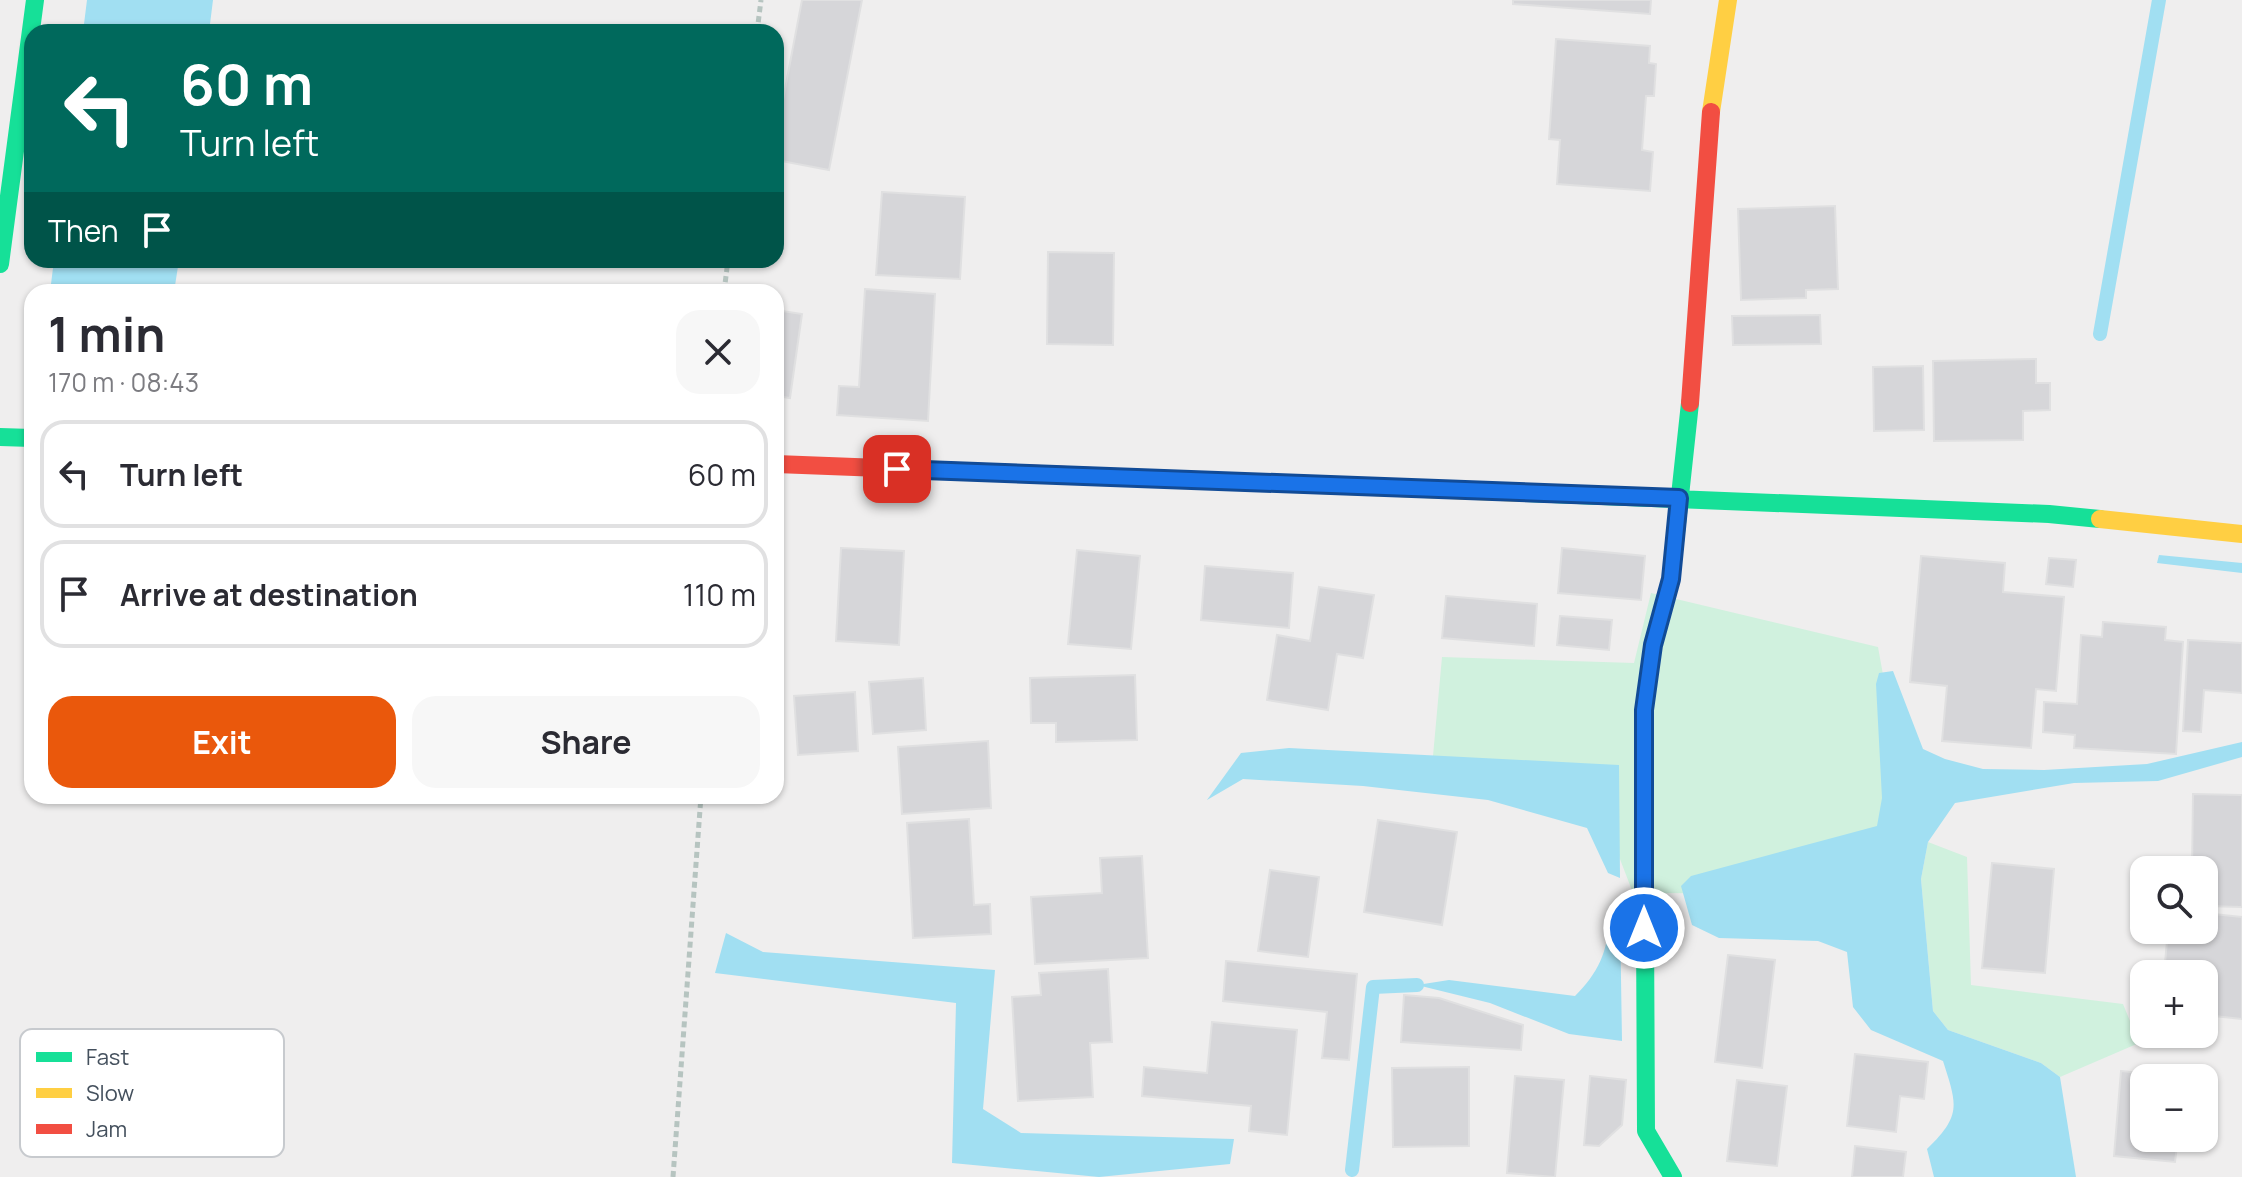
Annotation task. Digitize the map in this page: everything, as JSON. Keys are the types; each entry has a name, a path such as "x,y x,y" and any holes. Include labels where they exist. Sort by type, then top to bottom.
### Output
{"street":[{"path":"32,24 35,0"},
{"path":"1673,1177 1646,1131 1644,710 1653,645 1671,579 1698,332 1708,132 1728,0"},
{"path":"0,264 24,83"},
{"path":"0,437 24,438"},
{"path":"784,464 2049,514 2242,534"}],"path":[{"path":"758,24 761,0"},
{"path":"673,1177 700,804"}],"green space":[{"path":"1651,593 1878,647 1904,791 1869,894 1633,893 1593,789 1432,767 1442,657 1634,663"},
{"path":"1928,842 1967,857 1971,985 2123,1004 2130,1021 2130,1047 2060,1077 2041,1063 1948,1030 1933,1011 1921,879"}],"water":[{"path":"87,0 213,0 210,24 84,24"},
{"path":"53,268 178,268 175,284 51,284"},
{"path":"2159,555 2242,563 2242,573 2157,563"},
{"path":"1893,671 1923,749 1945,759 1983,769 2044,770 2147,764 2242,742 2242,757 2158,781 2074,783 1955,803 1928,842 1921,879 1933,1011 1948,1030 2041,1063 2060,1077 2076,1177 1934,1177 1927,1149 1946,1127 1953,1109 1943,1061 1871,1030 1853,1007 1847,952 1818,941 1719,938 1692,925 1681,886 1691,876 1877,826 1882,798 1876,684 1879,673"},
{"path":"1289,748 1619,765 1620,878 1608,873 1587,828 1488,800 1363,786 1243,779 1207,800 1241,753"},
{"path":"1620,914 1622,1041 1569,1034 1490,1003 1417,985 1449,980 1575,996 1600,961 1609,919"},
{"path":"726,933 763,952 995,970 983,1109 1021,1133 1234,1139 1230,1164 1099,1177 952,1163 956,1003 715,973"}],"building":[{"path":"802,0 862,0 829,170 784,162 784,94"},
{"path":"1513,0 1651,0 1650,14 1513,4"},
{"path":"1556,39 1650,46 1649,63 1656,64 1654,96 1646,96 1642,150 1653,152 1650,191 1557,184 1560,140 1549,139"},
{"path":"882,192 965,197 960,279 876,275"},
{"path":"1835,206 1838,289 1806,290 1806,298 1741,300 1738,209"},
{"path":"1048,252 1114,253 1113,345 1047,344"},
{"path":"865,289 935,294 928,421 837,415 839,386 859,387"},
{"path":"784,311 802,314 790,398 784,397"},
{"path":"1820,315 1821,344 1733,345 1732,316"},
{"path":"2036,359 2036,383 2050,383 2050,410 2023,411 2023,440 1934,441 1933,361"},
{"path":"1923,366 1924,430 1874,431 1873,367"},
{"path":"841,548 904,551 899,645 836,641"},
{"path":"1562,548 1645,556 1641,600 1558,593"},
{"path":"1077,550 1140,556 1131,649 1068,644"},
{"path":"1921,556 2005,563 2003,592 2064,597 2056,691 2036,689 2031,748 1942,741 1947,686 1910,682"},
{"path":"2049,558 2076,560 2073,587 2046,584"},
{"path":"1205,566 1293,573 1289,628 1201,620"},
{"path":"1319,587 1374,595 1363,658 1337,654 1328,710 1267,700 1277,635 1310,641"},
{"path":"1446,596 1537,604 1534,646 1442,638"},
{"path":"1560,616 1612,620 1609,650 1557,645"},
{"path":"2103,622 2166,627 2165,640 2183,642 2176,754 2074,748 2075,735 2043,732 2044,702 2077,704 2081,635 2102,637"},
{"path":"2188,640 2242,643 2242,693 2204,690 2201,732 2183,731"},
{"path":"1135,675 1137,740 1056,742 1056,723 1031,723 1030,678"},
{"path":"923,678 926,730 873,734 869,682"},
{"path":"855,692 858,751 798,755 794,696"},
{"path":"988,741 991,808 902,814 898,747"},
{"path":"2193,794 2242,795 2242,907 2218,906 2218,856 2192,856"},
{"path":"969,819 974,905 990,904 991,934 913,938 907,823"},
{"path":"1378,820 1457,832 1442,925 1364,912"},
{"path":"1142,856 1148,958 1035,964 1031,897 1102,893 1100,858"},
{"path":"1992,863 2054,869 2045,973 1982,968"},
{"path":"1270,870 1319,877 1308,957 1258,951"},
{"path":"2218,914 2242,917 2242,1019 2218,1016 2218,960 2165,960 2167,944 2218,944"},
{"path":"1728,955 1775,960 1762,1068 1715,1062"},
{"path":"1226,961 1357,974 1349,1060 1322,1058 1327,1012 1223,1001"},
{"path":"1108,969 1112,1042 1090,1043 1093,1097 1018,1101 1012,997 1041,995 1039,973"},
{"path":"1404,995 1439,998 1523,1025 1521,1050 1401,1042"},
{"path":"1212,1022 1297,1030 1287,1135 1249,1131 1251,1106 1142,1096 1144,1067 1207,1073"},
{"path":"1855,1054 1928,1062 1924,1099 1900,1096 1896,1132 1847,1126"},
{"path":"1469,1067 1469,1146 1393,1147 1392,1068"},
{"path":"2121,1071 2130,1072 2130,1152 2176,1152 2175,1162 2114,1156"},
{"path":"1515,1076 1564,1080 1555,1177 1507,1173"},
{"path":"1590,1076 1626,1080 1622,1125 1599,1146 1584,1145"},
{"path":"1737,1080 1787,1086 1777,1166 1727,1161"},
{"path":"1855,1146 1906,1152 1903,1177 1852,1177"}],"waterway":[{"path":"2100,334 2159,0"},
{"path":"1352,1170 1373,987 1417,985"}],"traffic: fast":[{"path":"32,24 35,0"},
{"path":"0,264 24,83"},
{"path":"1673,1177 1646,1131 1644,710 1653,645 1671,579 1690,403"},
{"path":"0,437 24,438"},
{"path":"1527,493 2049,514 2100,519"}],"traffic: slow":[{"path":"1711,112 1728,0"},
{"path":"1092,476 1527,493"},
{"path":"2100,519 2242,534"}],"traffic: jam":[{"path":"1690,403 1711,112"},
{"path":"784,464 1092,476"}],"route":[{"path":"897,469 1679,498 1671,579 1653,645 1644,710 1644,928"}]}
